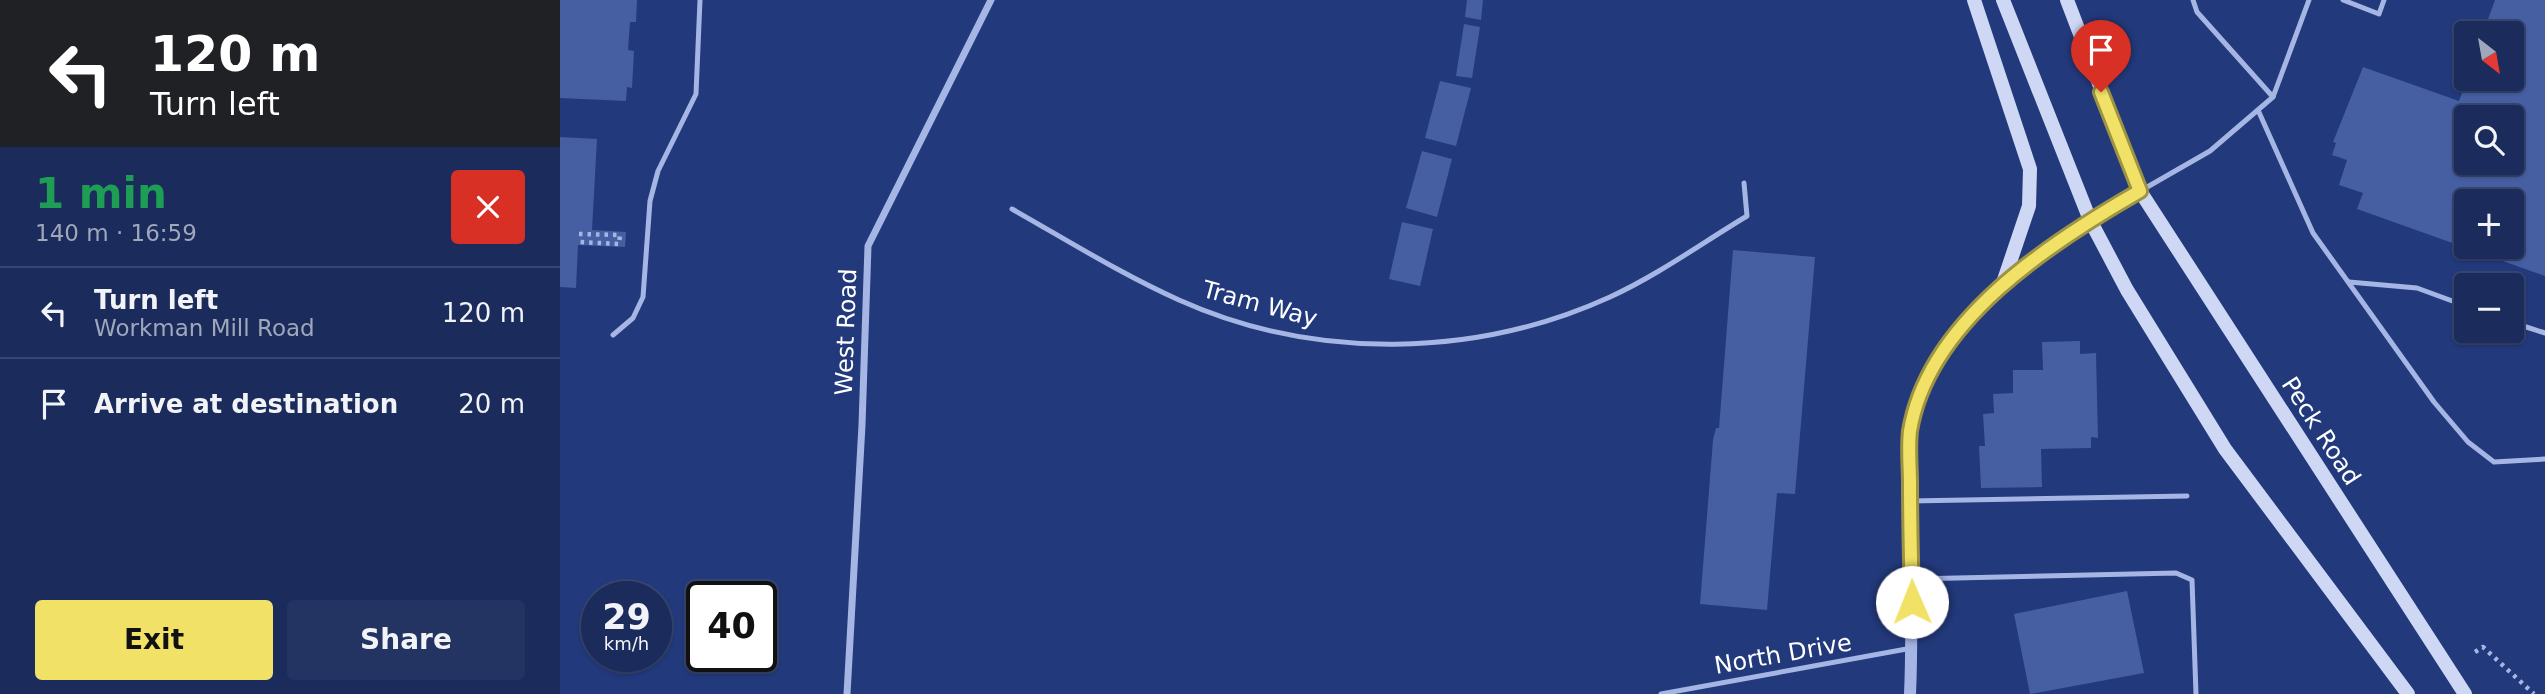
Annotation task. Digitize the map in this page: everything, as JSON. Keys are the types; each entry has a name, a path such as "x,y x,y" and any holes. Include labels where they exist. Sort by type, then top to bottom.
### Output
{"main road":[{"path":"1973,0 2030,169 2029,206 2002,286"},
{"path":"2003,0 2090,220 2127,290 2225,449 2408,694"},
{"name":"Peck Road","path":"2067,0 2140,191 2465,694"}],"street":[{"name":"West Road","path":"847,694 862,425 868,246 991,0"},
{"path":"1910,694 1910,431 1926,379 1951,338 2002,286 2090,220 2140,191"}],"lane":[{"path":"613,335 633,318 643,297 650,201 658,171 696,94 700,0"},
{"path":"2193,0 2197,12 2273,97"},
{"path":"2140,191 2210,151 2273,97 2309,0"},
{"path":"2343,0 2379,14 2384,0"},
{"path":"2258,110 2313,233 2434,402 2468,442 2494,462 2545,459"},
{"name":"Tram Way","path":"1012,209 1180,301 1268,330 1315,339 1393,344 1456,341 1521,329 1564,315 1633,286 1747,216 1744,183"},
{"path":"2348,282 2417,288 2454,302"},
{"path":"2524,326 2545,333"},
{"path":"1910,501 2187,496"},
{"path":"1911,579 2176,573 2192,580 2196,694"},
{"name":"North Drive","path":"1661,694 1912,648"}],"path":[{"path":"579,234 620,235 619,244 579,242"},
{"path":"2475,652 2483,647 2534,694"}],"building":[{"path":"560,0 637,0 636,22 630,22 628,50 634,51 632,88 627,87 626,101 560,98"},
{"path":"1467,0 1483,0 1481,20 1465,17"},
{"path":"2495,0 2545,0 2545,276 2497,259 2524,259 2524,189 2454,189 2454,244 2357,209 2363,193 2339,185 2347,160 2332,155 2336,143 2333,142 2363,67 2459,101 2463,91 2524,91 2524,21 2487,21"},
{"path":"1464,24 1480,27 1472,78 1456,76"},
{"path":"1440,81 1471,88 1456,146 1425,138"},
{"path":"560,137 597,139 592,230 626,232 625,247 578,245 576,288 560,287"},
{"path":"1422,151 1452,159 1437,217 1406,208"},
{"path":"1402,222 1433,229 1420,286 1389,279"},
{"path":"1733,250 1815,257 1795,494 1777,493 1767,610 1700,604 1713,440 1716,428 1719,428"},
{"path":"2080,341 2080,354 2096,353 2098,438 2091,437 2091,448 2041,449 2042,487 1981,488 1979,446 1985,446 1983,414 1994,413 1993,394 2013,393 2013,370 2043,370 2042,342"},
{"path":"2127,591 2144,673 2030,694 2014,614"}],"route":[{"path":"1912,602 1910,431 1926,379 1951,338 2002,286 2090,220 2140,191 2101,92"}]}
